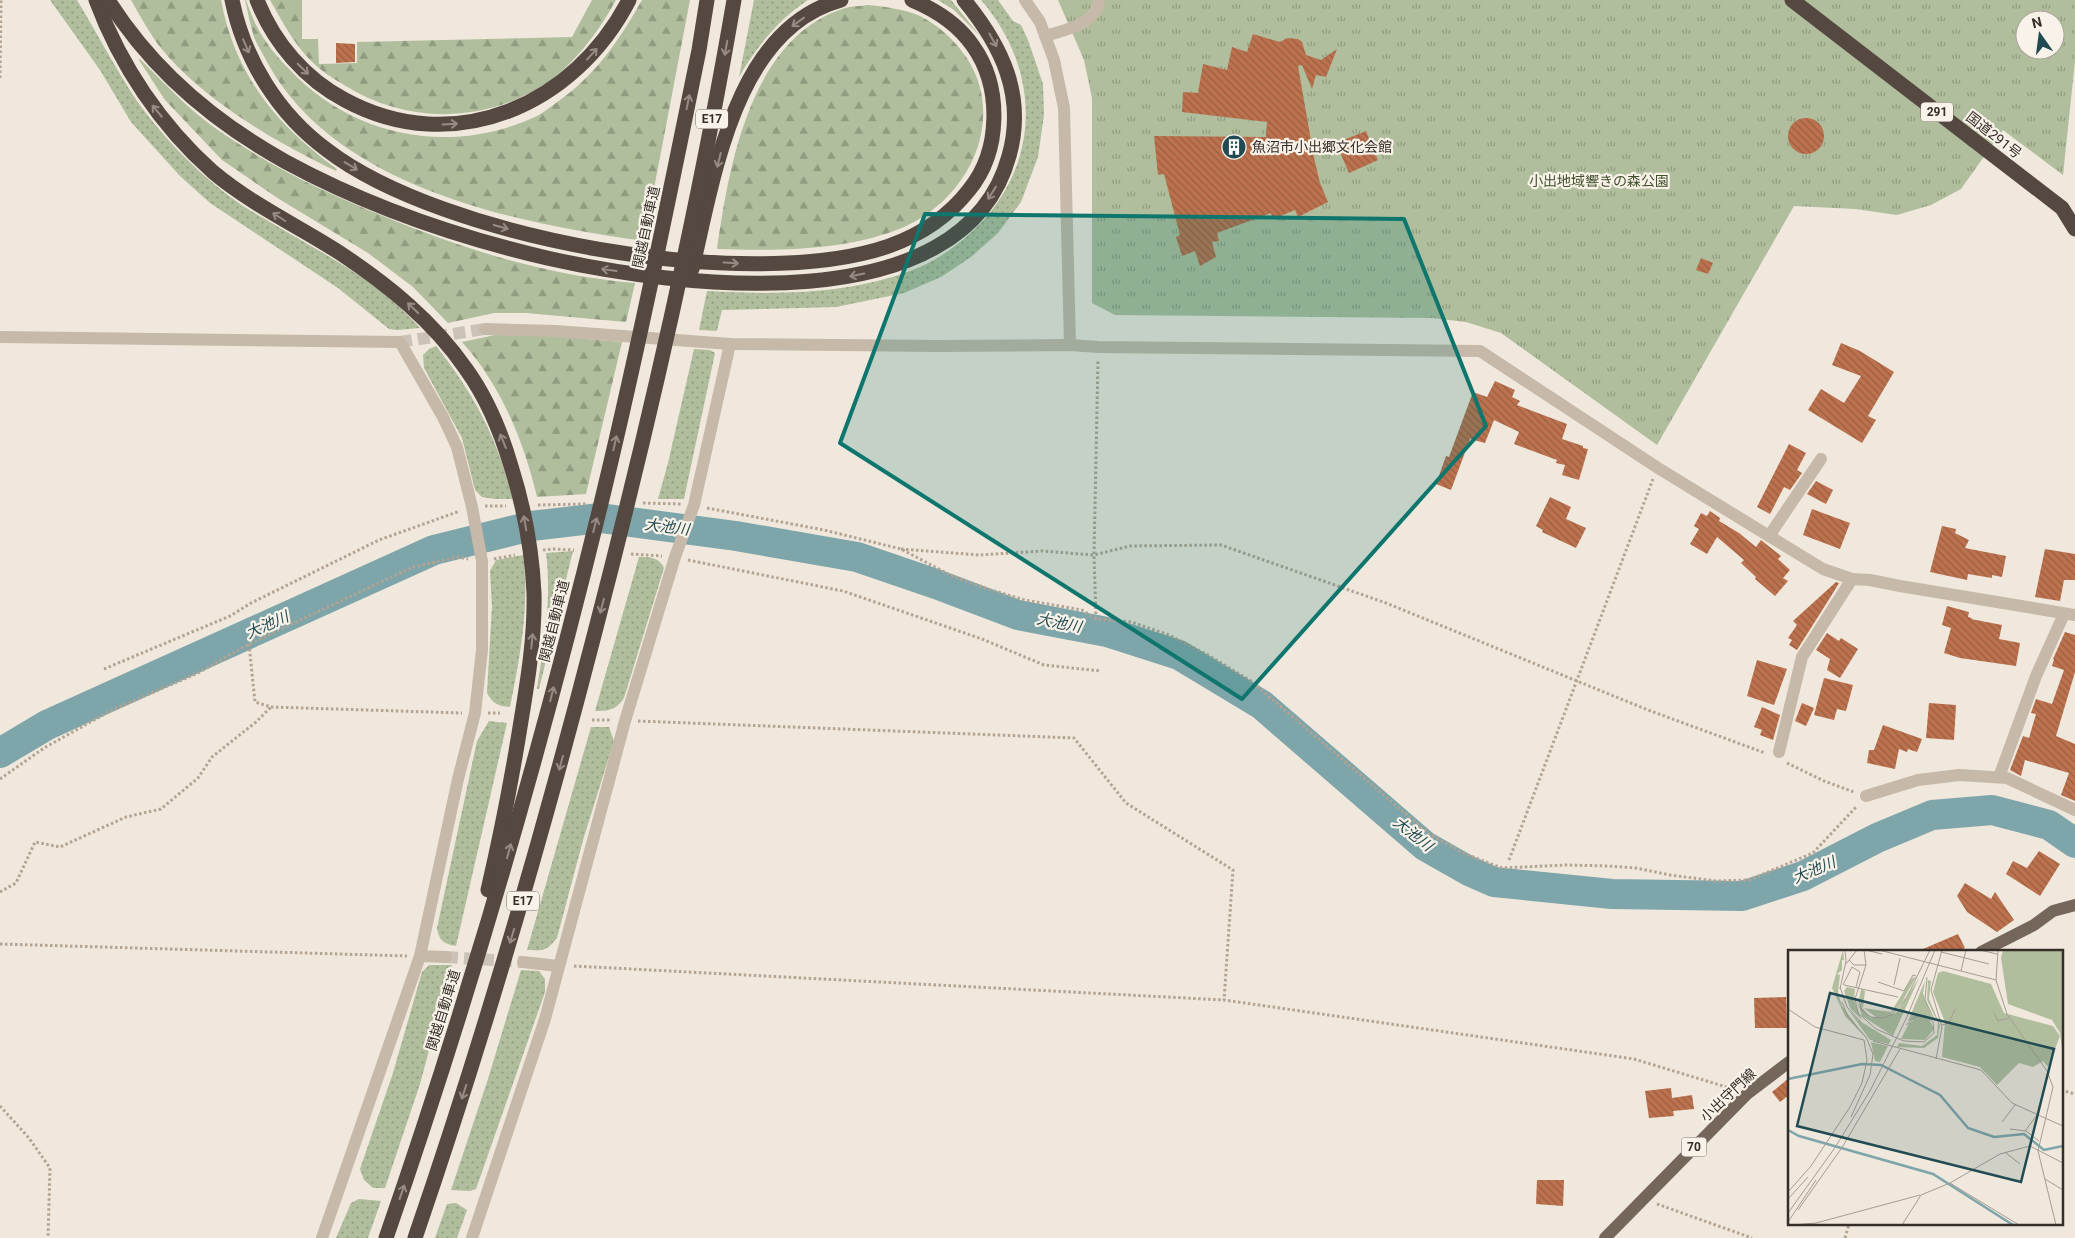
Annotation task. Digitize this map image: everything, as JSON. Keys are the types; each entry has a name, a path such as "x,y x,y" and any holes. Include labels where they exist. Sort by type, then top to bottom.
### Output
{"highway":[{"path":"96,0 120,54 151,103 180,138 214,172 248,197 338,252 375,277 410,306 442,338 467,370 488,405 505,446 518,488 531,559 534,595 533,634 512,774 491,876 448,1048"},
{"path":"108,0 154,63 205,110 244,137 285,161 351,193 423,222 545,258 625,272 676,278 758,283 812,282 841,278 895,265 940,245 973,219 988,201 1000,181 1014,139 1016,116 1014,94 1000,53 989,33 964,0"},
{"path":"232,0 237,25 246,48 258,72 290,117 328,152 382,184 451,211 547,239 597,249 670,258 766,264 812,262 840,258 889,246 929,227 945,216 970,189 980,174 992,139 994,122 990,82 983,63 961,31 930,8 912,0"},
{"path":"257,0 285,51 319,84 361,109 384,118 433,125 459,124 484,119 532,101 553,88 590,56 606,37 629,0"},
{"name":"関越自動車道","path":"386,1238 448,1048 534,763 604,491 636,352 661,236 707,0"},
{"name":"E17","path":"415,1238 476,1053 519,913 560,769 614,559 634,498 694,239 734,0"},
{"path":"694,239 722,147 744,91 758,66 773,44 790,27 809,13 841,0"},
{"name":"国道291号","path":"1792,0 2062,208 2075,229"}],"main road":[{"path":"1985,950 2034,924 2053,911 2075,905"},
{"name":"小出守門線","path":"1605,1238 1747,1094 1788,1063"}],"street":[{"path":"1025,0 1040,22 1054,60 1064,108 1070,345"},
{"path":"1045,36 1087,20 1098,9 1099,0"},
{"path":"485,329 556,331 730,344 1070,345 1480,351 1658,468 1823,569 1852,579 1870,580 2070,614 2036,676 2000,777"},
{"path":"0,337 400,342 443,417 457,447 472,507 482,561 482,650 475,713 458,780 420,956 322,1238"},
{"path":"472,1238 544,1019 625,721 675,557 694,505 730,344"},
{"path":"1769,536 1820,459"},
{"path":"1776,756 1802,658 1852,579"},
{"path":"1866,796 1918,780 1959,775 2000,777 2007,778 2075,810"},
{"path":"420,956 446,957"},
{"path":"523,962 558,966"}],"path":[{"path":"0,78 1,0"},
{"path":"1096,619 1094,555 1098,346"},
{"path":"1509,860 1658,468"},
{"path":"634,498 694,505 824,530 901,549 979,555 1042,551 1094,555 1130,546 1221,545 1386,603 1639,706 1776,756 1824,781 1866,796 1813,853 1750,880 1716,881 1617,866 1566,865 1502,868 1463,853 1428,833 1251,681 1206,654 1169,635 1130,622 1096,619 1082,610 1026,600 988,589 950,574 901,549"},
{"path":"532,505 590,504"},
{"path":"104,669 230,616 251,603 379,540 472,507 512,506"},
{"path":"249,644 255,702 271,707 500,713"},
{"path":"0,892 16,883 35,842 60,847 126,817 161,809 198,778 212,756 256,722 271,707"},
{"path":"592,720 1074,738 1126,803 1233,870 1224,1000"},
{"path":"0,944 420,956"},
{"path":"558,966 1224,1000 1634,1059 1747,1094"},
{"path":"2062,1090 2075,1094"},
{"path":"0,1106 29,1138 50,1168 48,1238"},
{"path":"1642,1199 1752,1238"}],"highlighted area":[{"path":"925,214 1404,219 1486,426 1242,699 840,443"}],"green space":[{"path":"50,0 77,0 131,92 153,122 192,165 221,190 245,207 352,271 388,297 420,328 389,329 338,288 210,203 180,176 131,122 100,70"},
{"path":"131,0 221,0 237,52 248,75 262,96 296,135 337,169 336,171 263,132 216,100 194,82 157,43"},
{"path":"245,0 256,25 271,49 290,70 316,93 344,112 374,125 406,134 438,137 472,135 505,128 539,115 570,93 605,57 642,0 690,0 644,241 540,223 485,209 431,191 381,168 335,139 296,104 266,60 254,37"},
{"path":"270,0 302,0 302,39 318,39 319,64 357,63 357,42 572,37 592,0 616,0 602,23 576,57 545,84 521,97 496,107 471,112 444,114 418,112 393,107 368,98 335,80 310,60 298,46"},
{"path":"754,0 808,0 787,16 769,34 739,77"},
{"path":"938,0 951,0 980,36 954,10"},
{"path":"981,0 998,0 1013,21 1021,25 1043,84 1044,115 1038,157 1021,202 998,233 971,257 941,277 904,293 836,307 722,310 717,331 699,330 707,291 788,293 815,291 842,288 895,276 920,267 944,254 965,238 990,212 1009,184 1020,154 1026,123 1024,91 1016,59 1002,29"},
{"name":"小出地域響きの森公園","path":"1058,0 2075,0 2075,61 2063,175 2003,130 1961,189 1931,205 1897,215 1855,209 1794,206 1657,445 1501,333 1466,322 1432,318 1115,315 1092,303 1092,98 1084,60"},
{"path":"869,5 901,10 924,18 938,27 953,41 971,65 981,91 983,118 978,145 967,170 951,193 930,212 904,227 882,235 860,241 812,248 717,249 729,181 738,145 750,110 765,77 785,48 811,25 842,9"},
{"path":"140,59 185,104 235,142 296,177 339,197 383,216 475,250 569,274 635,283 626,322 526,313 494,313 448,323 413,287 368,253 279,199 222,160 165,100"},
{"path":"528,334 622,342 586,494 537,497 518,435 509,415 488,377 462,342 495,335"},
{"path":"436,346 462,382 483,418 500,456 513,499 482,497 475,490 462,438 424,368 423,355 429,349"},
{"path":"694,349 710,350 715,353 684,499 658,499 668,463"},
{"path":"573,551 539,689 537,689 548,604 546,553"},
{"path":"523,555 525,612 510,707 496,704 487,693 492,606 490,571 496,560"},
{"path":"639,557 657,560 664,568 624,698 612,709 595,711"},
{"path":"489,721 507,723 456,946 442,941 437,928 477,741"},
{"path":"591,727 609,727 614,741 583,840 557,938 544,949 527,950"},
{"path":"429,965 452,965 420,1084 385,1188 373,1188 364,1180 360,1169 393,1073 422,972"},
{"path":"521,970 539,971 545,979 545,992 476,1189 470,1191 451,1190 488,1079"},
{"path":"359,1199 381,1201 368,1238 336,1238 351,1203"},
{"path":"456,1203 467,1210 457,1238 435,1238 447,1204"}],"building":[{"name":"魚沼市小出郷文化会館","path":"1253,34 1280,42 1287,38 1298,39 1302,42 1306,55 1321,60 1337,49 1326,77 1316,75 1312,89 1302,65 1298,66 1314,158 1320,183 1328,202 1298,217 1295,210 1273,219 1271,213 1217,233 1219,241 1212,242 1216,257 1200,266 1195,251 1182,256 1176,237 1180,235 1164,174 1158,175 1154,136 1266,137 1267,122 1182,112 1183,92 1198,93 1203,64 1227,70 1232,47 1247,52"},
{"path":"336,43 355,44 355,62 336,63"},
{"path":"1806,118 1813,119 1819,123 1823,129 1823,143 1819,149 1813,153 1806,154 1799,153 1793,149 1789,143 1788,136 1789,129 1793,123 1799,119"},
{"path":"1366,131 1378,160 1349,173 1336,143"},
{"path":"1701,258 1713,263 1708,274 1696,270"},
{"path":"1841,343 1860,351 1894,372 1868,416 1876,420 1862,443 1808,410 1821,389 1844,403 1861,376 1832,365"},
{"path":"1495,381 1515,390 1512,397 1520,401 1517,405 1567,424 1562,439 1588,449 1579,480 1562,475 1565,465 1556,463 1557,460 1514,444 1519,432 1494,420 1485,443 1470,439 1451,490 1436,484 1446,456 1449,457 1473,392 1487,397"},
{"path":"1789,444 1806,453 1797,470 1802,473 1790,490 1784,487 1770,514 1757,507"},
{"path":"1816,481 1833,490 1826,504 1807,494"},
{"path":"1550,497 1571,507 1566,519 1586,528 1576,548 1542,532 1543,530 1536,526"},
{"path":"1812,509 1850,523 1840,549 1803,535"},
{"path":"1710,511 1720,518 1719,521 1739,533 1756,547 1761,540 1781,556 1778,559 1790,570 1783,578 1788,581 1775,596 1755,579 1756,577 1741,563 1744,560 1717,537 1707,554 1690,544 1699,529 1694,526 1701,513 1707,516"},
{"path":"1942,526 1956,529 1955,533 1969,540 1965,548 2006,556 2002,577 1992,575 1992,578 1968,574 1967,580 1930,572"},
{"path":"2045,549 2075,554 2075,580 2064,580 2060,601 2035,597"},
{"path":"1836,582 1839,583 1797,650 1789,645 1792,640 1788,638 1797,625 1793,621"},
{"path":"1947,606 1969,612 1968,617 1971,619 2002,625 1999,639 2020,643 2016,666 1960,658 1944,653 1951,628 1942,625"},
{"path":"2065,632 2075,635 2075,672 2056,736 2075,744 2075,801 2061,795 2069,773 2025,760 2021,776 2010,770 2023,736 2029,738 2036,714 2031,713 2036,699 2052,704 2064,670 2052,666 2053,659"},
{"path":"1827,633 1839,641 1841,638 1858,649 1840,678 1827,670 1830,659 1816,650"},
{"path":"1757,660 1787,669 1774,705 1747,696"},
{"path":"1824,678 1853,685 1846,711 1837,709 1834,720 1814,715"},
{"path":"1802,703 1814,708 1806,726 1795,721"},
{"path":"1929,703 1956,705 1954,740 1926,738"},
{"path":"1762,707 1780,715 1773,740 1760,735 1762,730 1754,727"},
{"path":"1883,725 1922,739 1917,752 1908,749 1907,752 1899,749 1895,769 1867,763 1869,750 1874,750"},
{"path":"2039,851 2060,864 2040,896 2006,874 2013,861 2027,868"},
{"path":"1965,883 1991,899 1995,892 2014,920 1997,932 1967,912 1957,896"},
{"path":"1958,934 1965,948 1960,950 1921,950"},
{"path":"1786,997 1787,1028 1755,1028 1754,998"},
{"path":"1788,1079 1788,1096 1780,1102 1772,1092"},
{"path":"1671,1088 1672,1098 1692,1095 1694,1109 1673,1111 1674,1116 1649,1118 1645,1091"},
{"path":"1537,1180 1564,1180 1563,1206 1536,1204"}],"waterway":[{"name":"大池川","path":"0,753 47,725 434,550 531,526 600,518 736,536 857,557 1018,615 1107,632 1179,655 1262,705 1425,846 1469,871 1494,882 1612,894 1742,896 1803,876 1877,838 1932,815 1992,810 2049,825 2075,843"}],"tunnel":[{"path":"400,342 485,329"},
{"path":"446,957 523,962"}],"place":[{"name":"魚沼市小出郷文化会館","path":"1234,147"}]}
